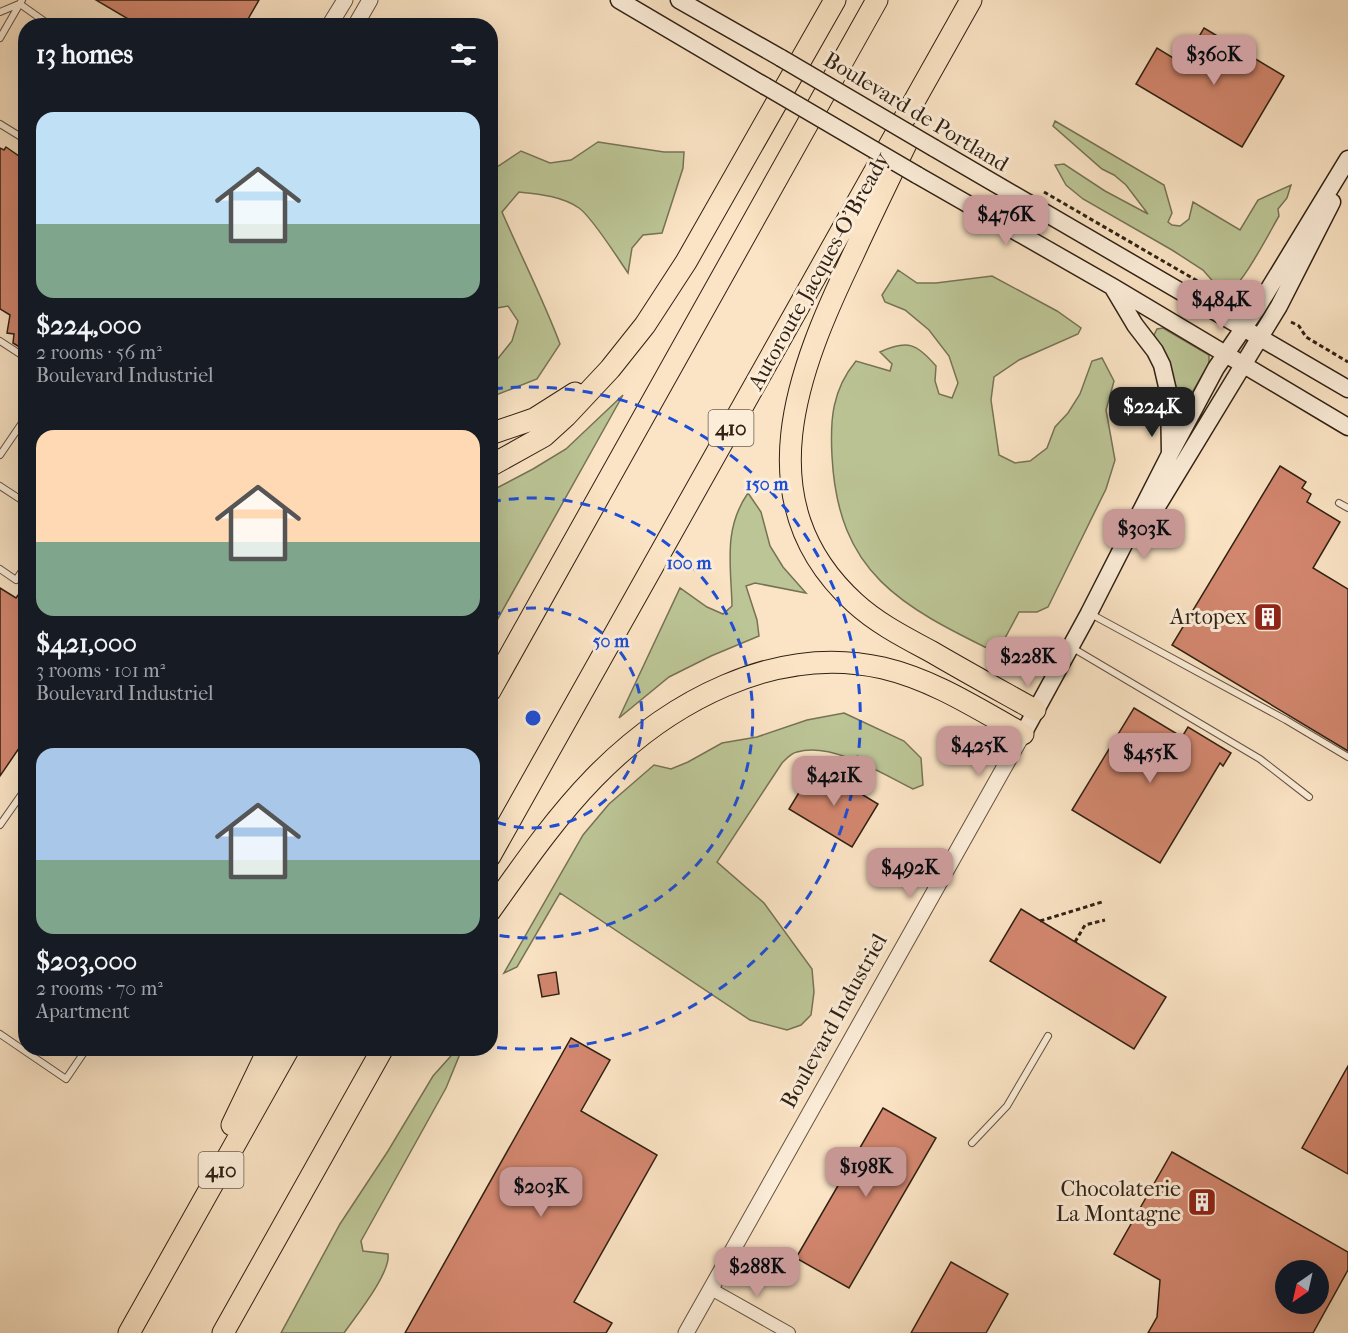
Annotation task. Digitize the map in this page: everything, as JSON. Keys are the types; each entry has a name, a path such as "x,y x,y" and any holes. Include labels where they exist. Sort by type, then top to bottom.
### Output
{"highway":[{"path":"498,462 544,436 590,392 629,346 663,300 836,0"},
{"path":"498,677 877,0"},
{"path":"973,0 831,300 802,382 794,413 790,443 791,471 799,514 812,547 828,573 855,602 894,631 1035,710"},
{"name":"Autoroute Jacques-O'Bready","path":"498,842 973,0"},
{"path":"498,432 524,424 555,407 592,380 629,346"},
{"path":"498,900 567,809 609,763 676,712 720,688 750,676 810,663 851,663 881,667 928,682 1023,734"},
{"path":"153,1291 265,1056"},
{"name":"410","path":"129,1333 285,1056"},
{"path":"223,1333 379,1056"},
{"path":"341,1123 387,1056"}],"main road":[{"path":"619,0 1113,287 1348,427"},
{"name":"Boulevard de Portland","path":"679,0 1348,389"},
{"name":"Boulevard Industriel","path":"1090,614 1216,368 1244,329 1348,159"},
{"name":"Boulevard Industriel","path":"1023,734 1073,642 1279,306 1348,171"},
{"path":"1113,287 1162,365 1169,395 1170,454"}],"street":[{"path":"334,18 345,0"},
{"path":"360,18 370,0"},
{"name":"Boulevard Industriel","path":"686,1333 1023,734"},
{"path":"711,1289 789,1333"}],"lane":[{"path":"0,12 21,2"},
{"path":"21,2 41,18"},
{"path":"0,38 21,2"},
{"path":"0,124 18,135"},
{"path":"0,342 18,353"},
{"path":"0,454 18,428"},
{"path":"0,486 18,498"},
{"path":"1339,503 1348,508"},
{"path":"0,569 16,579 18,576"},
{"path":"1090,614 1257,704 1348,757"},
{"path":"1073,642 1260,759 1309,797"},
{"path":"0,825 18,799"},
{"path":"0,1034 18,1046"},
{"path":"972,1143 1006,1106 1048,1036"},
{"path":"32,1056 66,1079 82,1056"}],"path":[{"path":"1040,190 1232,301"},
{"path":"1291,322 1299,326 1306,337 1348,362"},
{"path":"1040,921 1102,902"},
{"path":"1075,942 1085,925 1105,920"}],"green space":[{"path":"1055,121 1164,185 1172,213 1168,222 1172,225 1180,226 1189,219 1193,202 1240,230 1258,200 1291,185 1287,198 1278,209 1279,216 1238,284 1224,294 1203,270 1083,199 1066,185 1055,165 1064,164 1105,191 1148,214 1126,185 1102,169 1053,126"},
{"path":"598,142 664,152 684,152 683,168 662,233 643,235 632,248 628,273 597,228 579,208 572,204 558,198 519,192 502,212 560,344 537,379 498,394 498,358 512,341 518,321 508,306 498,308 498,166 521,151 550,163 571,160"},
{"path":"898,270 917,283 992,276 1057,311 1081,328 1078,334 1019,360 994,377 991,400 999,455 1015,463 1030,461 1047,448 1055,427 1068,413 1080,394 1092,361 1102,358 1114,381 1106,410 1115,460 1106,489 1048,607 1037,612 1019,612 997,653 932,619 904,601 881,581 862,558 847,530 837,496 832,456 832,418 837,394 856,361 890,371 892,364 880,352 898,346 911,346 917,348 936,366 935,381 939,394 952,398 958,383 949,356 929,330 905,310 885,302 882,295"},
{"path":"1163,328 1209,355 1209,363 1185,405 1177,406 1170,369 1154,335 1157,329"},
{"path":"623,395 498,618 498,487 566,449"},
{"path":"748,493 761,512 770,546 783,567 806,593 755,583 746,586 757,620 759,636 669,677 619,718 680,588 707,607 723,614 732,606 730,548 735,520"},
{"path":"844,713 904,741 921,758 923,785 913,789 857,761 826,751 811,750 795,753 782,763 717,862 764,903 812,969 814,992 811,1015 801,1025 787,1030 750,1020 560,893 517,967 504,973 583,835 609,804 654,765 671,769 722,743 757,737 807,720"},
{"path":"451,1056 459,1056 446,1088 361,1241 363,1251 388,1254 384,1272 371,1295 344,1333 281,1333 340,1224 388,1151 433,1076"}],"building":[{"path":"96,0 259,0 249,18 126,18"},
{"path":"1204,28 1284,76 1242,147 1136,84 1157,48 1183,64"},
{"path":"6,147 18,155 18,346 13,343 14,334 7,333 10,315 0,309 0,148 4,150"},
{"name":"Artopex","path":"1280,466 1306,482 1302,488 1311,494 1307,502 1340,522 1313,568 1348,589 1348,751 1172,645"},
{"path":"0,588 16,598 18,595 18,750 0,776"},
{"path":"1134,708 1182,737 1188,727 1231,753 1223,766 1220,763 1160,863 1072,810"},
{"path":"815,766 878,804 852,847 789,809"},
{"path":"1021,909 1166,997 1134,1049 990,961"},
{"path":"556,972 559,994 542,997 538,975"},
{"path":"571,1038 610,1060 581,1111 657,1155 574,1302 612,1323 606,1333 405,1333"},
{"path":"1348,1066 1348,1174 1302,1148"},
{"path":"883,1108 936,1138 849,1288 796,1258"},
{"name":"Chocolaterie La Montagne","path":"1172,1152 1348,1252 1348,1270 1329,1304 1329,1260 1275,1260 1275,1314 1324,1314 1313,1333 1148,1333 1157,1317 1160,1280 1114,1254"},
{"path":"951,1262 1008,1294 986,1333 911,1333"}],"place":[{"name":"Artopex","path":"1268,617"},
{"name":"Chocolaterie La Montagne","path":"1202,1202"}]}
